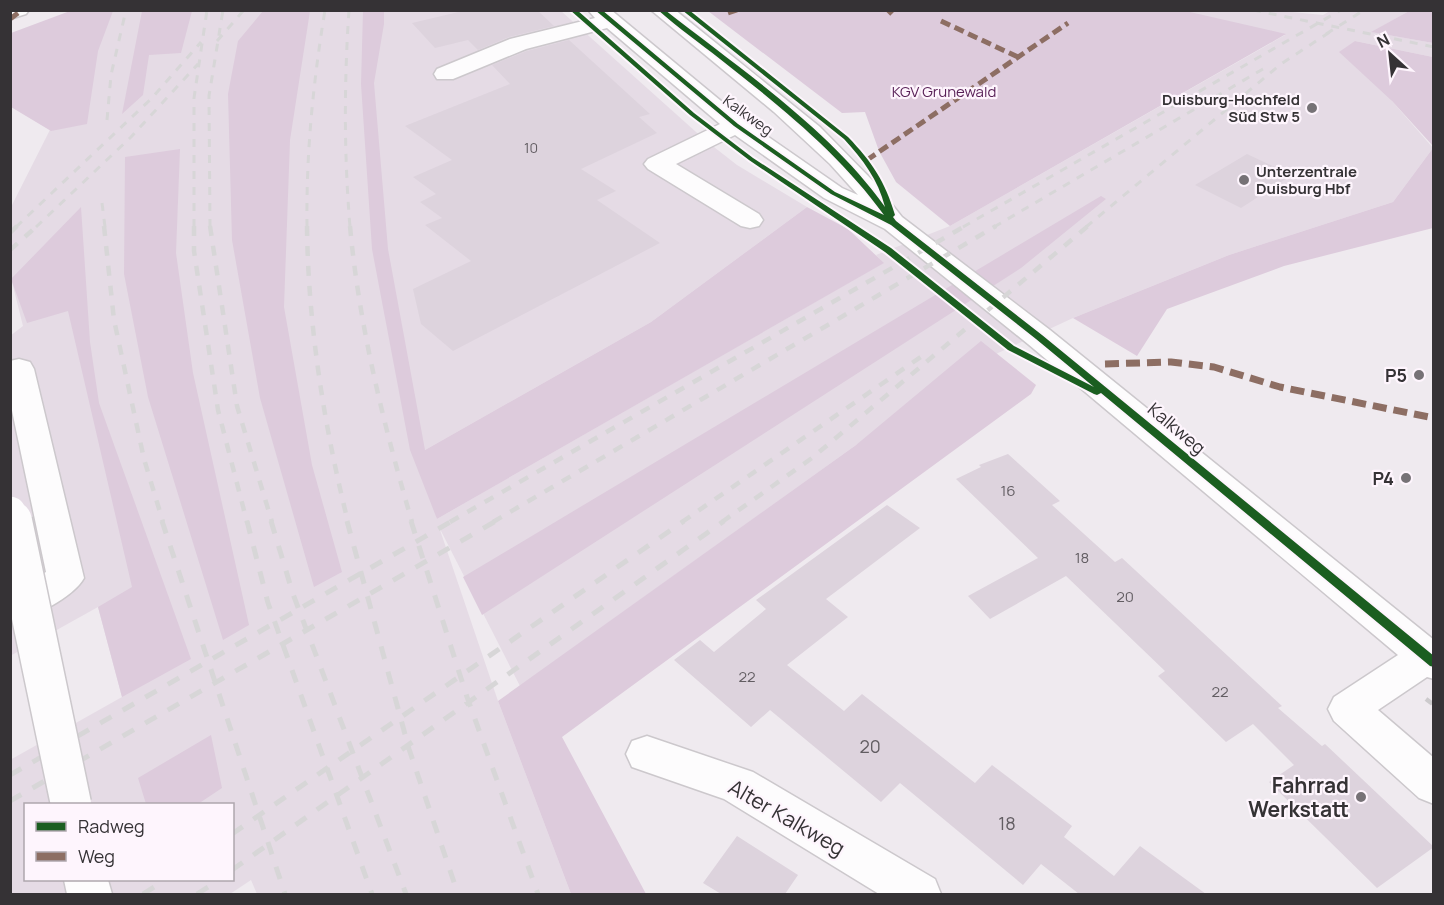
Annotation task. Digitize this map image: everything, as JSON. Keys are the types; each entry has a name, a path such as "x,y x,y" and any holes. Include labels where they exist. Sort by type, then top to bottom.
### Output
{"main road":[{"path":"10,13 19,10"},
{"name":"Kalkweg","path":"661,10 804,127 862,181 894,224"},
{"path":"445,74 518,44 604,16"},
{"name":"Kalkweg","path":"604,16 758,141 833,193 894,224 1159,434 1430,660"},
{"path":"736,125 657,164 750,220"},
{"path":"758,141 804,127"},
{"path":"10,610 66,578 19,369"},
{"path":"10,512 71,803"},
{"path":"1430,660 1348,709 1434,785"},
{"name":"Alter Kalkweg","path":"647,754 738,785 919,894"}],"shaded area":[{"path":"110,11 561,11 705,140 737,165 807,207 651,322 425,450 437,519 883,263 876,255 950,226 1285,35 1181,11 1282,11 1323,15 1330,11 1409,11 1372,32 1433,43 1433,57 1355,41 1392,101 1433,148 1393,202 1229,255 1073,318 998,353 856,445 520,686 439,527 498,701 571,894 257,894 251,880 230,894 11,894 10,760 122,697 98,607 10,656 10,336 23,326 11,278 11,207"}],"green space":[{"name":"KGV Grunewald","path":"1181,10 1286,34 950,226 896,182 879,151 865,112 842,113 708,11"},
{"path":"70,11 113,11 98,51 87,124 51,131 11,107 11,33"},
{"path":"142,11 192,11 181,53 149,55 143,95 122,114"},
{"path":"263,11 310,11 290,140 284,307 312,465 342,572 314,587 260,398 232,240 228,94 238,41"},
{"path":"363,11 384,11 374,83 388,249 425,450 651,322 807,207 848,229 884,263 437,519 410,450 372,249 361,84"},
{"path":"1409,11 1433,11 1433,43 1371,32"},
{"path":"1355,41 1433,57 1433,146 1392,101 1339,52"},
{"path":"1433,148 1433,228 1284,266 1167,309 1137,356 1073,318 1229,255 1393,202"},
{"path":"180,149 176,253 193,373 249,625 223,640 148,397 124,274 125,157"},
{"path":"1101,196 1106,199 1021,268 482,615 463,577"},
{"path":"81,207 90,342 99,403 191,659 122,697 98,607 132,587 68,311 27,323 11,279"},
{"path":"981,341 1036,385 1031,394 562,737 646,894 571,894 498,701 856,445"},
{"path":"211,735 222,788 200,803 146,803 138,778"}],"building":[{"path":"467,10 537,10 554,26 509,37 478,50 468,40 435,48 412,23"},
{"path":"569,40 650,114 639,117 657,133 581,169 616,191 597,200 660,243 453,351 421,324 413,289 471,261 425,225 442,218 420,202 436,194 413,177 452,160 405,126 510,84 492,65 527,51"},
{"name":"Unterzentrale Duisburg Hbf","path":"1247,154 1292,175 1241,208 1195,185"},
{"path":"1008,454 1060,501 1052,505 1115,562 1122,558 1282,706 1278,708 1322,746 1325,744 1434,847 1377,888 1269,782 1294,765 1253,724 1226,742 1158,676 1165,671 1066,576 990,619 968,596 1038,558 956,479 981,467 979,465"},
{"path":"887,505 920,528 826,599 848,617 787,665 844,711 862,694 975,783 992,765 1072,826 1064,837 1114,876 1140,846 1206,894 1079,894 1041,864 1023,885 900,783 881,802 770,710 751,727 674,660 700,640 714,652 766,609 756,600"},
{"path":"737,836 798,875 785,894 721,894 703,883"}],"railway":[{"path":"107,120 111,75 126,10"},
{"path":"207,10 194,98 194,251 218,410 247,522"},
{"path":"218,40 223,10"},
{"path":"218,40 244,10"},
{"path":"307,226 311,118 325,10"},
{"path":"349,10 345,118 350,227"},
{"path":"1253,10 1318,23"},
{"path":"1318,23 1341,10"},
{"path":"1337,27 1364,10"},
{"path":"963,227 1318,23"},
{"path":"1318,23 1337,27"},
{"path":"1326,34 1337,27"},
{"path":"1337,27 1434,47"},
{"path":"1086,227 1281,64 1333,30"},
{"path":"210,227 209,96 218,40"},
{"path":"16,227 152,98 201,42"},
{"path":"36,227 131,137 198,64"},
{"path":"994,227 1268,66"},
{"path":"102,203 105,227"},
{"path":"10,250 37,226"},
{"path":"104,226 114,320 144,459 163,522"},
{"path":"210,226 237,406 272,522"},
{"path":"307,226 310,301 319,375 348,522"},
{"path":"350,226 366,338 412,522"},
{"path":"450,522 965,226"},
{"path":"493,522 996,226"},
{"path":"722,522 812,458 1088,226"},
{"path":"10,233 16,227"},
{"path":"682,522 925,354"},
{"path":"162,521 208,661"},
{"path":"247,521 275,623"},
{"path":"271,521 299,609"},
{"path":"347,521 361,573"},
{"path":"411,521 417,541"},
{"path":"417,541 452,521"},
{"path":"424,562 496,521"},
{"path":"460,676 684,521"},
{"path":"469,702 724,521"},
{"path":"361,573 417,541"},
{"path":"417,541 424,562"},
{"path":"367,595 424,562"},
{"path":"424,562 460,676"},
{"path":"299,609 361,573"},
{"path":"361,573 367,595"},
{"path":"307,630 367,595"},
{"path":"367,595 400,717"},
{"path":"275,623 299,609"},
{"path":"299,609 307,630"},
{"path":"208,661 275,623"},
{"path":"275,623 283,644"},
{"path":"283,644 307,630"},
{"path":"307,630 352,751"},
{"path":"215,683 283,644"},
{"path":"283,644 327,768"},
{"path":"10,775 208,661"},
{"path":"208,661 215,683"},
{"path":"400,717 460,676"},
{"path":"460,676 469,702"},
{"path":"10,801 215,683"},
{"path":"215,683 259,815"},
{"path":"408,745 469,702"},
{"path":"469,702 538,894"},
{"path":"352,751 400,717"},
{"path":"400,717 408,745"},
{"path":"362,778 408,745"},
{"path":"408,745 458,894"},
{"path":"327,768 352,751"},
{"path":"352,751 362,778"},
{"path":"259,815 327,768"},
{"path":"327,768 337,796"},
{"path":"337,796 362,778"},
{"path":"362,778 406,894"},
{"path":"269,844 337,796"},
{"path":"337,796 372,894"},
{"path":"234,833 259,815"},
{"path":"259,815 269,844"},
{"path":"234,869 269,844"},
{"path":"269,844 285,894"},
{"path":"143,894 163,881"},
{"path":"197,894 217,881"}],"marked path":[{"path":"10,19 22,10"},
{"path":"728,13 737,10"},
{"path":"888,10 892,14"},
{"path":"941,21 1018,57"},
{"path":"867,160 1068,23"},
{"path":"1105,364 1171,362 1214,367 1280,387 1434,418"}],"cycle path":[{"path":"573,10 692,114 751,159 888,250 1011,348 1097,392"},
{"path":"598,10 736,125 833,193 894,223 1039,337 1434,663"},
{"path":"661,10 765,91 815,134 865,186 892,221"},
{"path":"685,10 846,138 863,156 880,181 891,215"}],"place":[{"name":"Duisburg-Hochfeld Süd Stw 5","path":"1312,108"},
{"name":"Unterzentrale Duisburg Hbf","path":"1244,180"},
{"name":"P5","path":"1419,375"},
{"name":"P4","path":"1406,478"},
{"name":"Fahrrad Werkstatt","path":"1361,797"}]}
